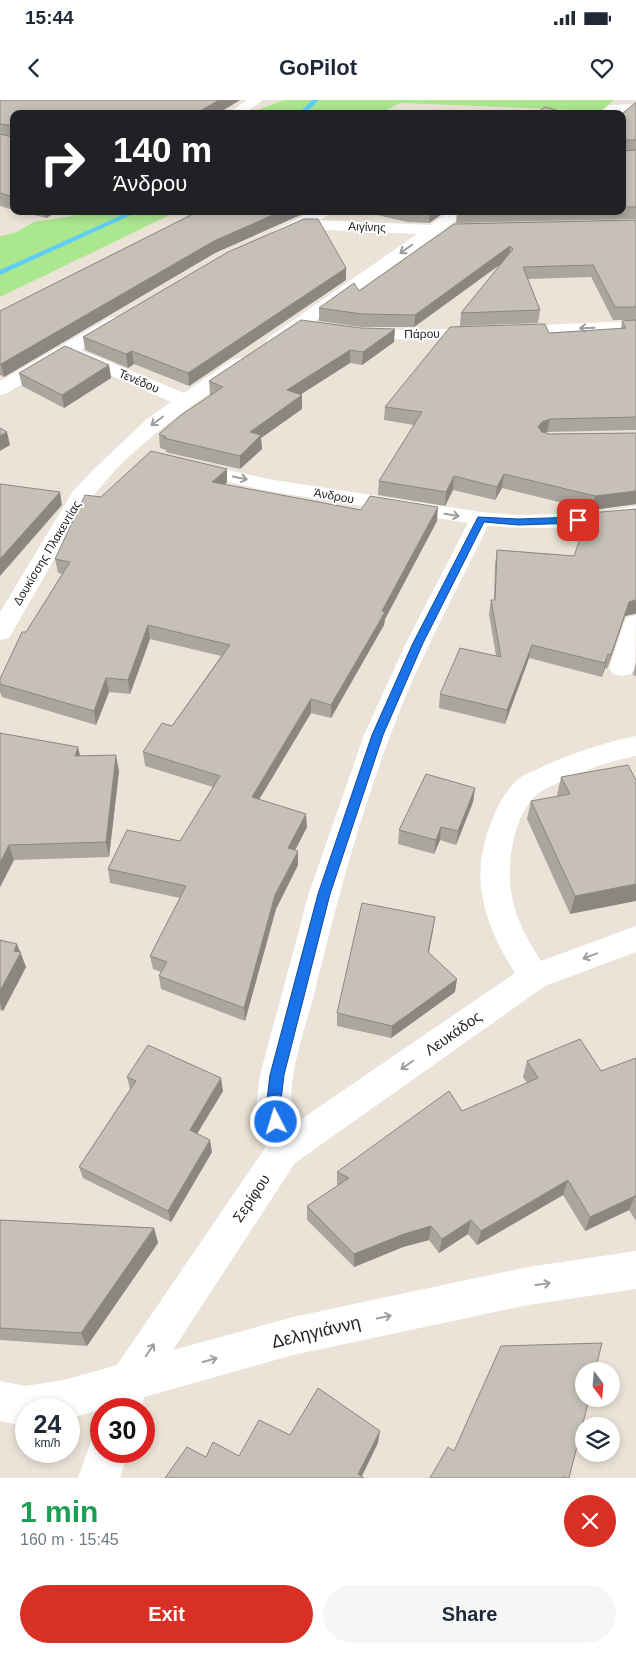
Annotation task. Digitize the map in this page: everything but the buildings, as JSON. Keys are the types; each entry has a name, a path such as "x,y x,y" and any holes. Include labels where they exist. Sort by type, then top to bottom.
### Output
{"street":[{"path":"240,110 256,100"},
{"path":"611,107 636,108"},
{"path":"266,240 319,215"},
{"name":"Δουκίσσης Πλακεντίας","path":"0,632 81,496 125,449 154,423 433,230 461,220"},
{"name":"Αιγίνης","path":"302,224 433,230"},
{"path":"0,389 133,312"},
{"name":"Πάρου","path":"298,325 361,334 420,335 636,326"},
{"name":"Τενέδου","path":"66,350 185,401"},
{"name":"Άνδρου","path":"125,449 268,484 481,519 518,522 597,520 636,513"},
{"path":"283,1151 273,1108 277,1075 324,894 377,735 418,643 481,519"},
{"path":"622,668 636,623"},
{"path":"534,977 510,941 494,895 494,856 508,811 530,785 566,767 608,751 636,746"},
{"name":"Λευκάδος","path":"283,1151 534,977 636,939"},
{"name":"Σερίφου","path":"125,1395 283,1151"},
{"name":"Δεληγιάννη","path":"0,1402 25,1406 64,1400 125,1395 293,1336 528,1286 636,1270"},
{"path":"99,1478 104,1463"}],"green space":[{"path":"284,100 614,100 602,110 401,103 386,110 259,110"},
{"path":"170,215 0,297 0,236 15,233 34,222 73,216"}],"waterway":[{"path":"305,110 316,100"},
{"path":"0,273 128,215"}],"route":[{"path":"276,1122 273,1108 277,1075 324,894 377,735 418,643 481,519 518,522 578,520"}]}
